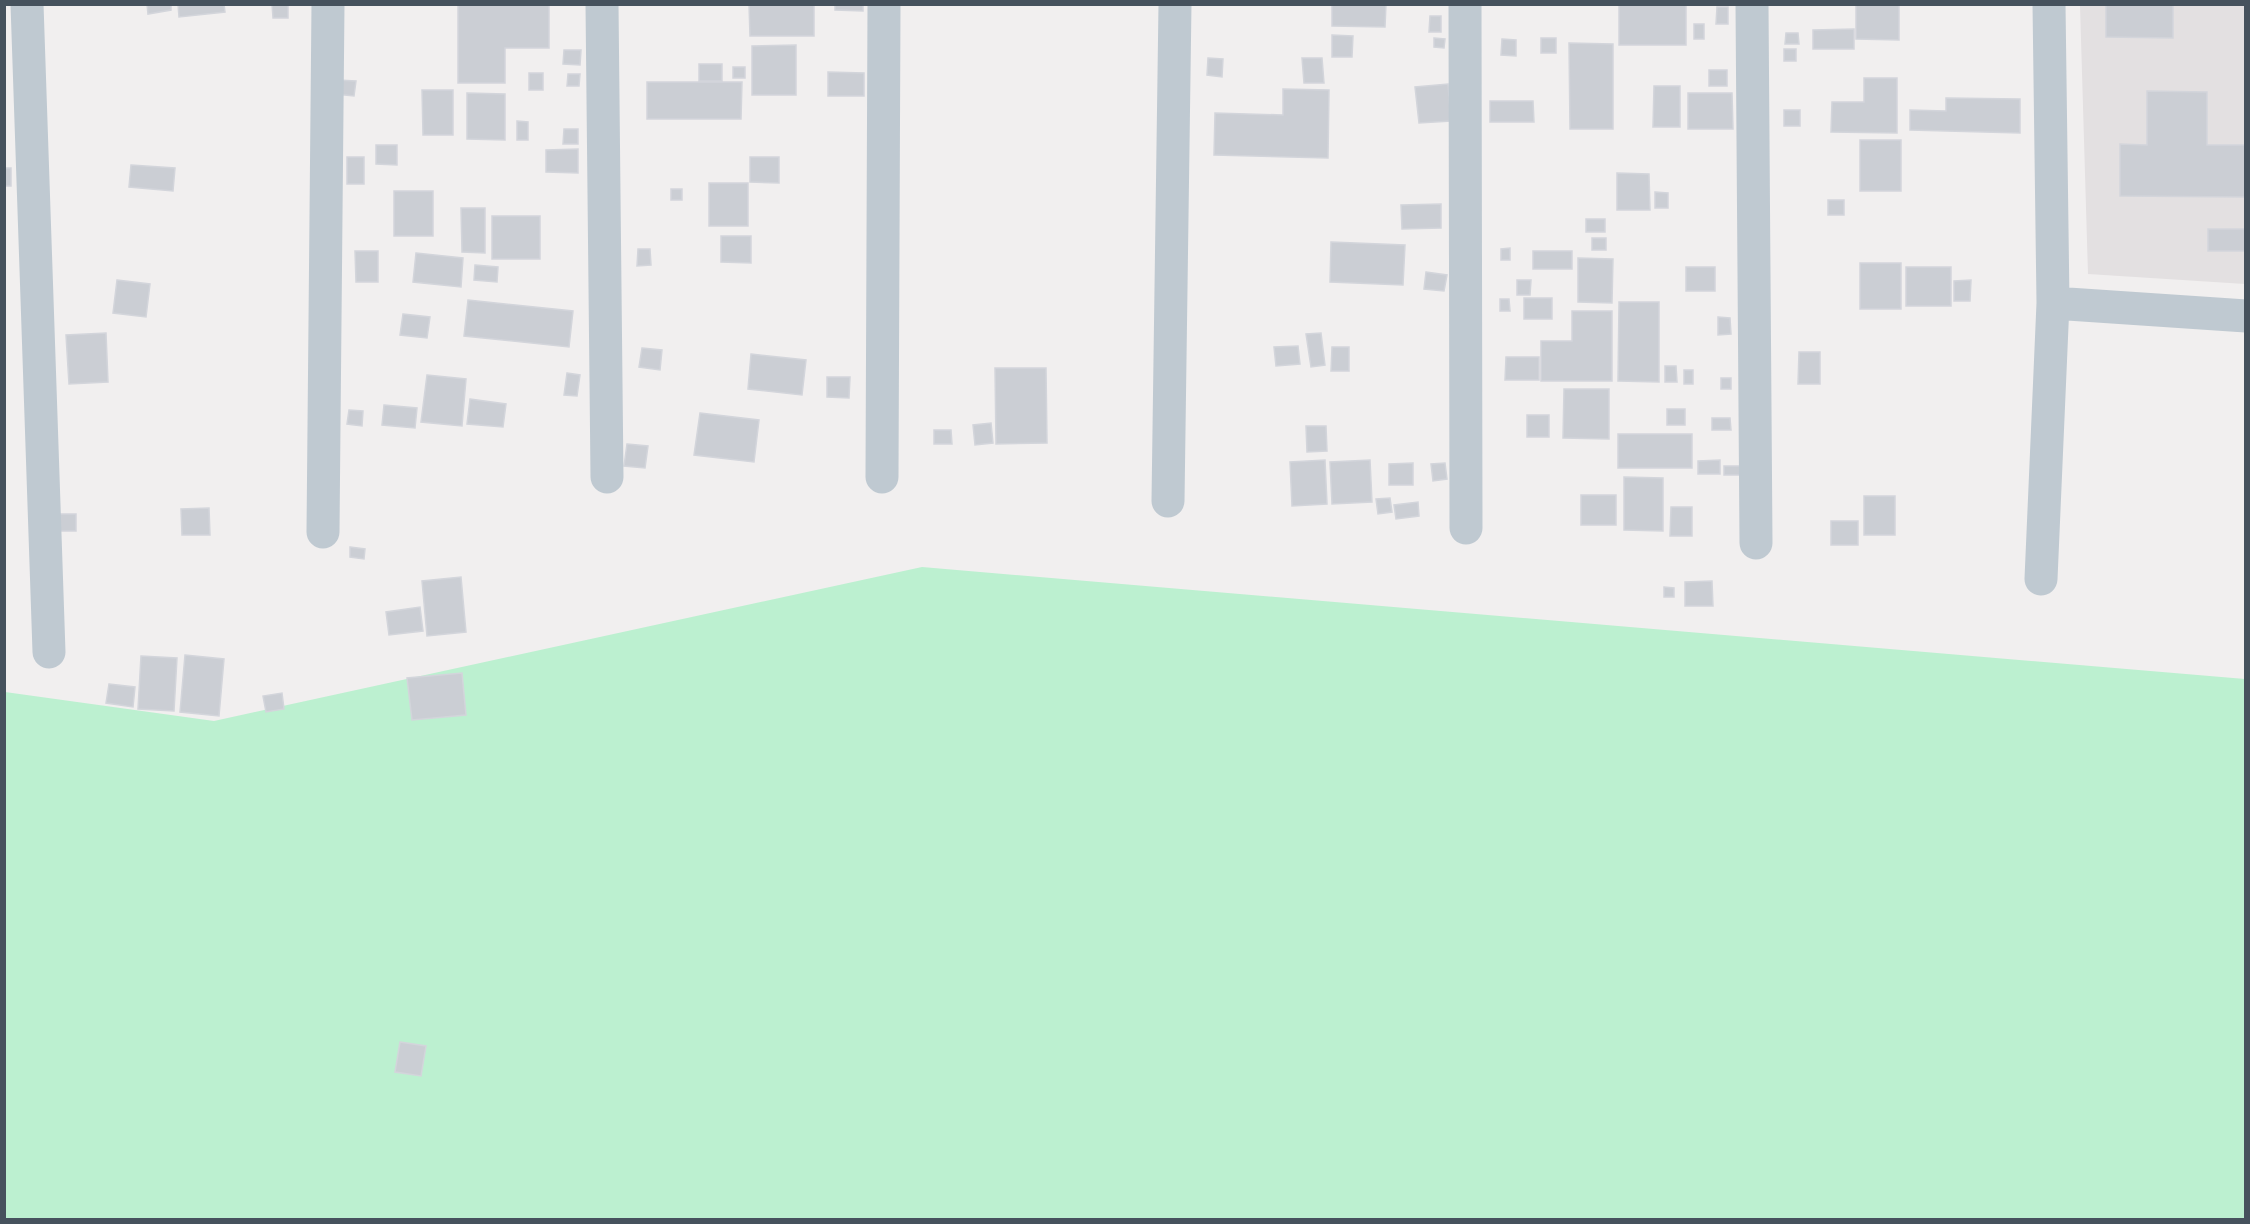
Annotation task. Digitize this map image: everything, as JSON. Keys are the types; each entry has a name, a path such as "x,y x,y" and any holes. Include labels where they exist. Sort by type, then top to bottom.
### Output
{"street":[{"path":"27,4 49,652"},
{"path":"323,532 328,4"},
{"path":"602,4 608,477"},
{"path":"882,477 884,4"},
{"path":"1168,501 1175,4"},
{"path":"1466,4 1466,528"},
{"path":"1752,4 1756,543"},
{"path":"2041,579 2054,303 2049,4"},
{"path":"2054,303 2246,316"}],"shaded area":[{"path":"2080,5 2245,5 2245,284 2088,274"}],"green space":[{"path":"922,567 2245,679 2245,1219 5,1220 5,692 214,721"}],"building":[{"path":"147,4 171,4 171,10 148,14"},
{"path":"178,4 224,4 225,12 179,17"},
{"path":"272,4 288,4 288,18 273,18"},
{"path":"458,4 549,4 549,48 505,48 505,83 458,83"},
{"path":"749,4 814,4 814,36 750,36"},
{"path":"835,4 863,4 863,11 835,10"},
{"path":"1332,4 1386,4 1385,27 1332,26"},
{"path":"1619,4 1686,4 1686,45 1619,45"},
{"path":"1856,4 1899,4 1899,40 1856,39"},
{"path":"2106,4 2173,4 2173,38 2106,37"},
{"path":"1717,7 1728,7 1728,24 1716,24"},
{"path":"1430,16 1441,16 1441,32 1429,32"},
{"path":"1694,24 1704,24 1704,39 1694,39"},
{"path":"1854,29 1854,49 1813,49 1813,30"},
{"path":"1786,33 1798,33 1799,44 1785,44"},
{"path":"1332,35 1353,36 1352,57 1332,57"},
{"path":"1434,38 1445,39 1444,48 1434,47"},
{"path":"1541,38 1556,38 1556,53 1541,53"},
{"path":"1502,39 1516,40 1516,56 1501,55"},
{"path":"1569,43 1613,44 1613,129 1570,129"},
{"path":"796,45 796,95 752,95 752,46"},
{"path":"1784,49 1796,49 1796,61 1784,61"},
{"path":"564,50 581,50 580,65 563,64"},
{"path":"1208,58 1223,59 1222,77 1207,75"},
{"path":"1302,58 1322,58 1324,83 1304,83"},
{"path":"699,64 722,64 722,81 699,81"},
{"path":"733,67 745,67 745,78 733,78"},
{"path":"1709,70 1727,70 1727,86 1709,86"},
{"path":"828,72 864,73 864,96 828,96"},
{"path":"529,73 543,73 543,90 529,90"},
{"path":"568,74 580,74 579,86 567,86"},
{"path":"1864,78 1897,78 1897,133 1831,132 1832,102 1864,102"},
{"path":"337,80 356,81 354,96 335,94"},
{"path":"647,82 742,82 741,119 647,119"},
{"path":"1448,84 1451,121 1419,123 1415,87"},
{"path":"1654,86 1680,86 1680,127 1653,127"},
{"path":"1283,89 1329,90 1328,158 1214,155 1215,113 1283,115"},
{"path":"422,90 453,90 453,135 423,135"},
{"path":"2147,91 2207,92 2207,145 2246,145 2246,197 2120,196 2120,144 2147,145"},
{"path":"467,93 505,94 505,140 467,139"},
{"path":"1688,93 1732,93 1733,129 1688,129"},
{"path":"1946,98 2020,99 2020,133 1910,130 1910,110 1946,111"},
{"path":"1490,101 1533,101 1534,122 1490,122"},
{"path":"1784,110 1800,110 1800,126 1784,126"},
{"path":"517,121 528,122 528,140 517,140"},
{"path":"564,129 578,129 578,144 563,144"},
{"path":"1860,140 1901,140 1901,191 1860,191"},
{"path":"376,145 397,145 397,165 376,164"},
{"path":"578,149 578,173 546,172 546,150"},
{"path":"347,157 364,157 364,184 347,184"},
{"path":"750,157 779,157 779,183 750,182"},
{"path":"131,165 175,168 173,191 129,187"},
{"path":"4,168 11,168 11,186 4,186"},
{"path":"1617,173 1649,174 1650,210 1617,210"},
{"path":"709,183 748,183 748,226 709,226"},
{"path":"671,189 682,189 682,200 671,200"},
{"path":"394,191 433,191 433,236 394,236"},
{"path":"1655,192 1668,193 1668,208 1655,208"},
{"path":"1828,200 1844,200 1844,215 1828,215"},
{"path":"1441,204 1441,228 1402,229 1401,205"},
{"path":"461,208 485,208 485,253 462,252"},
{"path":"492,216 540,216 540,259 492,259"},
{"path":"1586,219 1605,219 1605,232 1586,232"},
{"path":"2208,229 2246,229 2246,251 2208,251"},
{"path":"721,236 751,236 751,263 721,262"},
{"path":"1592,238 1606,238 1606,250 1592,250"},
{"path":"1331,242 1405,245 1403,285 1330,282"},
{"path":"1510,248 1510,260 1501,260 1501,249"},
{"path":"638,249 650,249 651,265 637,266"},
{"path":"355,251 378,251 378,282 356,282"},
{"path":"1533,251 1572,251 1572,269 1533,269"},
{"path":"416,253 463,258 461,287 413,282"},
{"path":"1578,258 1613,259 1612,303 1578,302"},
{"path":"1860,263 1901,263 1901,309 1860,309"},
{"path":"475,265 498,267 497,282 474,280"},
{"path":"1686,267 1715,267 1715,291 1686,291"},
{"path":"1906,267 1951,267 1951,306 1906,306"},
{"path":"1426,272 1447,275 1444,291 1424,289"},
{"path":"117,280 150,284 146,317 113,313"},
{"path":"1517,280 1531,280 1530,295 1517,295"},
{"path":"1971,280 1970,301 1954,301 1954,281"},
{"path":"1524,298 1552,298 1552,319 1524,319"},
{"path":"1500,299 1509,299 1510,311 1500,311"},
{"path":"468,300 573,311 569,347 464,336"},
{"path":"1619,302 1659,302 1659,382 1618,381"},
{"path":"1572,311 1612,311 1612,381 1541,381 1541,341 1572,341"},
{"path":"403,314 430,317 427,338 400,335"},
{"path":"1718,317 1730,318 1731,334 1718,335"},
{"path":"106,333 108,382 69,384 66,335"},
{"path":"1321,333 1325,365 1311,367 1306,334"},
{"path":"1298,346 1300,364 1276,366 1274,347"},
{"path":"1332,347 1349,347 1349,371 1331,371"},
{"path":"642,348 662,350 660,370 639,367"},
{"path":"1799,352 1820,352 1820,384 1798,384"},
{"path":"751,354 806,360 802,395 748,389"},
{"path":"1506,357 1539,357 1539,380 1505,380"},
{"path":"1665,366 1676,366 1677,382 1665,382"},
{"path":"995,368 1046,368 1047,443 996,444"},
{"path":"1684,370 1693,370 1693,384 1684,384"},
{"path":"567,373 580,375 577,396 564,395"},
{"path":"427,375 466,379 462,426 421,422"},
{"path":"827,377 850,377 849,398 827,397"},
{"path":"1721,378 1731,378 1731,389 1721,389"},
{"path":"1564,389 1609,389 1609,439 1563,438"},
{"path":"470,399 506,404 503,427 467,424"},
{"path":"384,405 417,408 415,428 382,425"},
{"path":"1667,409 1685,409 1685,425 1667,425"},
{"path":"349,410 363,411 362,426 347,424"},
{"path":"700,413 759,420 754,462 694,455"},
{"path":"1527,415 1549,415 1549,437 1527,437"},
{"path":"1712,418 1730,418 1731,430 1712,430"},
{"path":"991,423 993,443 975,445 973,425"},
{"path":"1306,426 1326,426 1327,451 1307,452"},
{"path":"934,430 951,430 952,444 934,444"},
{"path":"1618,434 1692,434 1692,468 1618,468"},
{"path":"627,444 648,446 645,468 624,466"},
{"path":"1325,460 1327,504 1292,506 1290,462"},
{"path":"1370,460 1372,502 1332,504 1330,462"},
{"path":"1720,460 1720,474 1698,474 1698,461"},
{"path":"1413,463 1413,485 1389,485 1389,464"},
{"path":"1445,463 1447,479 1433,481 1431,464"},
{"path":"1724,466 1740,466 1740,475 1724,475"},
{"path":"1624,477 1663,478 1663,531 1624,530"},
{"path":"1581,495 1616,495 1616,525 1581,525"},
{"path":"1864,496 1895,496 1895,535 1864,535"},
{"path":"1390,498 1392,512 1378,514 1376,499"},
{"path":"1418,502 1419,516 1396,519 1394,505"},
{"path":"1671,507 1692,507 1692,536 1670,536"},
{"path":"209,508 210,535 182,535 181,509"},
{"path":"59,514 76,514 76,531 58,531"},
{"path":"1831,521 1858,521 1858,545 1831,545"},
{"path":"350,547 365,549 364,559 350,557"},
{"path":"461,577 466,632 427,636 422,581"},
{"path":"1712,581 1713,606 1685,606 1685,582"},
{"path":"1664,587 1674,588 1674,597 1664,597"},
{"path":"420,607 423,631 389,635 386,612"},
{"path":"185,655 224,659 219,716 180,712"},
{"path":"141,656 177,658 174,711 138,709"},
{"path":"462,673 466,715 412,720 407,678"},
{"path":"109,684 135,687 133,707 106,703"},
{"path":"282,693 284,709 266,712 263,696"},
{"path":"400,1042 426,1046 421,1076 395,1072"}]}
